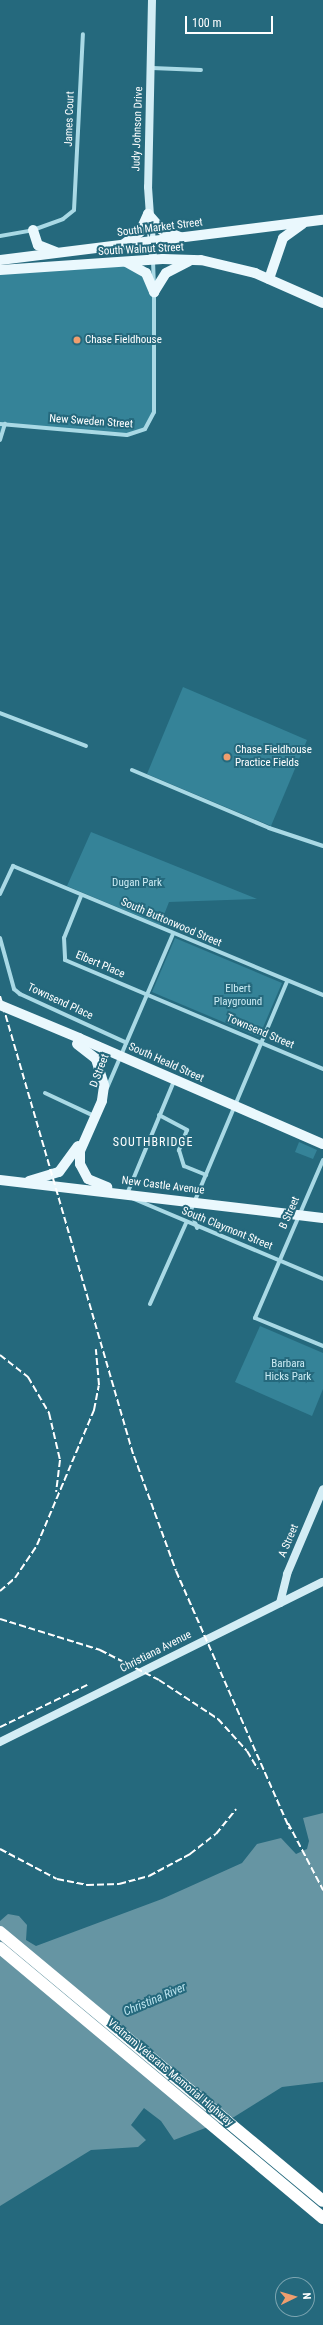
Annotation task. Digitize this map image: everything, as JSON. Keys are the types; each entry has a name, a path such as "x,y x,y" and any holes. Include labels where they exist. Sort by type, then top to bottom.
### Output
{"highway":[{"name":"Vietnam Veterans Memorial Highway","path":"0,1932 323,2201"},
{"name":"Vietnam Veterans Memorial Highway","path":"0,1948 323,2218"}],"main road":[{"path":"123,245 140,232 148,214 162,230 182,238"},
{"name":"South Market Street","path":"0,260 323,220"},
{"path":"269,279 283,238 308,222"},
{"path":"34,230 38,245 58,253"},
{"name":"South Walnut Street","path":"0,270 153,259 196,260 235,267 269,279 323,304"},
{"path":"154,292 160,279 172,267 196,260"},
{"path":"126,262 146,273 154,292"},
{"name":"South Heald Street","path":"0,1005 78,1041 92,1054 100,1066 104,1086 102,1101"},
{"name":"South Heald Street","path":"0,1012 119,1055 174,1081 323,1144"},
{"name":"D Street","path":"102,1101 92,1119 80,1151 81,1170 93,1183 126,1193"},
{"path":"23,1182 52,1176 66,1166 92,1119"},
{"name":"New Castle Avenue","path":"0,1180 126,1193 323,1218"}],"street":[{"name":"Judy Johnson Drive","path":"152,0 152,68 148,214 153,259"},
{"name":"James Court","path":"34,230 67,217 75,205 82,34"},
{"path":"152,68 201,70"},
{"path":"0,236 34,230"},
{"name":"New Sweden Street","path":"5,424 127,435 145,429 154,412 153,259"},
{"path":"0,424 5,424 0,440"},
{"path":"0,713 86,746"},
{"path":"132,770 268,828 323,846"},
{"name":"South Buttonwood Street","path":"0,894 13,866 287,982 323,995"},
{"name":"Elbert Place","path":"81,896 64,938 65,960 146,994"},
{"name":"D Street","path":"102,1101 119,1055 173,934"},
{"name":"Townsend Place","path":"0,938 14,989 20,994 125,1042"},
{"path":"197,1228 191,1213 195,1202 287,982"},
{"name":"Townsend Street","path":"146,994 323,1069"},
{"path":"126,1193 174,1081"},
{"path":"45,1093 92,1119"},
{"path":"159,1115 187,1130 179,1150 184,1166 206,1176"},
{"name":"B Street","path":"323,1160 255,1318 323,1346"},
{"name":"South Claymont Street","path":"126,1193 197,1228 323,1278"},
{"path":"150,1304 186,1223"},
{"name":"A Street","path":"280,1603 287,1574 323,1489"},
{"name":"Christiana Avenue","path":"0,1742 323,1582"}],"green space":[{"name":"Chase Fieldhouse","path":"133,265 154,292 153,417 149,425 132,435 5,424 0,433 0,270"},
{"name":"Chase Fieldhouse Practice Fields","path":"183,687 307,740 271,826 147,774"},
{"name":"Dugan Park","path":"91,832 257,899 169,902 160,925 67,886"},
{"name":"Elbert Playground","path":"175,938 282,983 259,1037 152,992"},
{"path":"299,1142 317,1150 313,1159 295,1152"},
{"name":"Barbara Hicks Park","path":"260,1326 323,1353 323,1389 312,1416 235,1382"}],"water":[{"name":"Christina River","path":"323,1813 323,2082 282,2087 234,2117 174,2140 161,2121 144,2108 131,2125 146,2140 138,2147 91,2150 0,2206 0,1921 8,1914 19,1916 27,1925 26,1940 36,1946 162,1899 242,1863 257,1844 281,1838 296,1854 307,1849 309,1841 303,1818"}],"railway":[{"path":"0,996 134,1456 176,1571 290,1829"},
{"path":"0,1591 15,1578 37,1545 94,1410 99,1385 96,1349"},
{"path":"0,1355 28,1377 49,1413 60,1460 56,1492"},
{"path":"0,1619 100,1650 159,1680 218,1719 247,1751 258,1769"},
{"path":"0,1727 87,1685"},
{"path":"0,1849 57,1879 87,1885 119,1884 149,1876 190,1854 216,1834 236,1809"},
{"path":"288,1823 323,1890"}],"place":[{"name":"Chase Fieldhouse","path":"77,340"},
{"name":"Chase Fieldhouse Practice Fields","path":"227,757"}],"district":[{"name":"SOUTHBRIDGE","path":"153,1143"}]}
